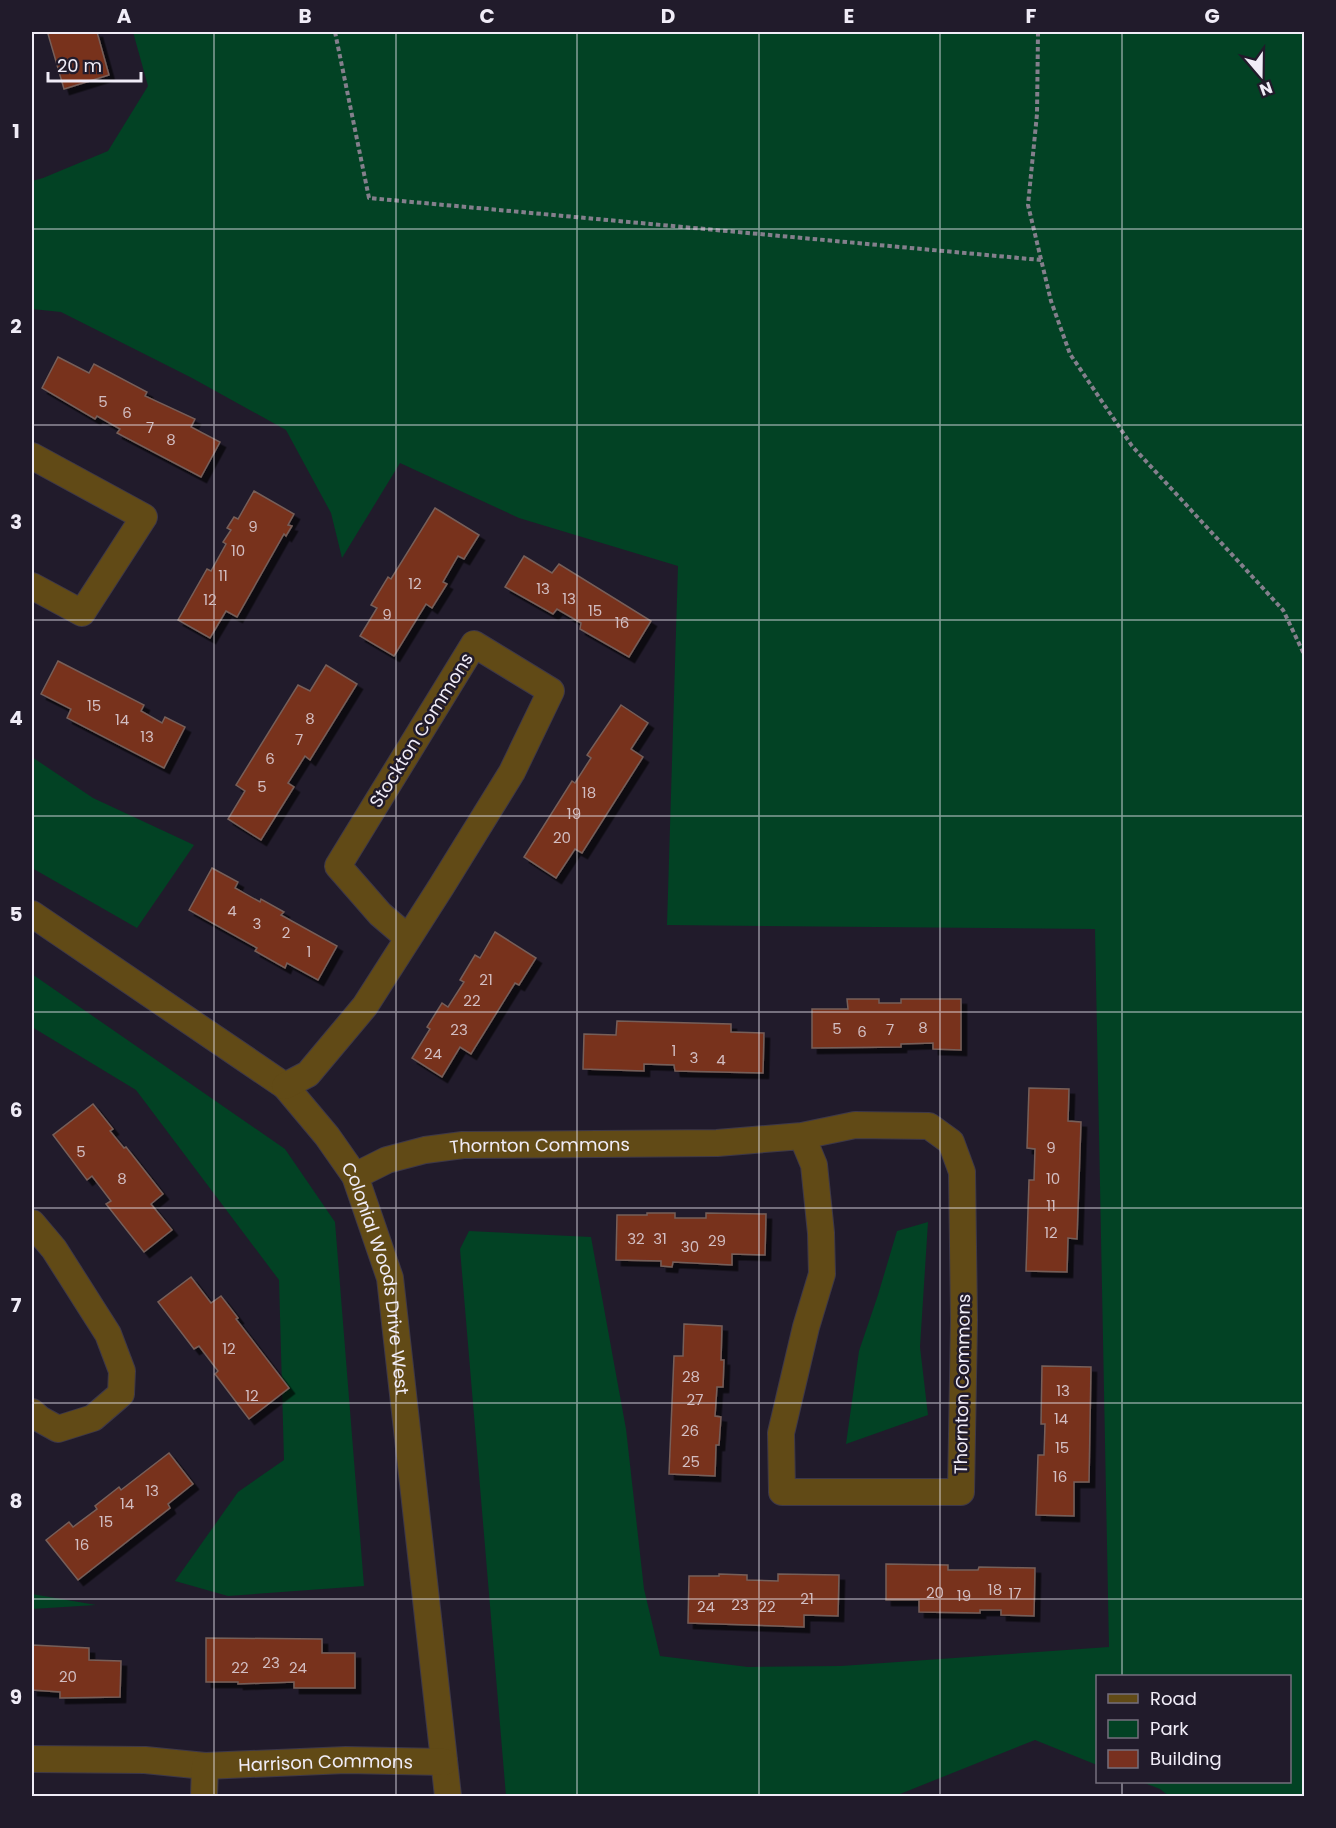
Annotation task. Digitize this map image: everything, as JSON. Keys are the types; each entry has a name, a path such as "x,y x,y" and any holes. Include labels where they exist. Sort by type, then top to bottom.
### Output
{"street":[{"path":"32,456 144,517 82,613 32,586"},
{"name":"Stockton Commons","path":"285,1086 308,1074 365,1006 408,938 512,772 551,691 474,644 338,866 380,914 408,938"},
{"name":"Colonial Woods Drive West","path":"32,914 285,1086 327,1136 355,1176 390,1278 448,1797"},
{"name":"Thornton Commons","path":"355,1176 387,1160 425,1150 463,1145 717,1143 802,1136 855,1125 929,1126 951,1142 962,1172 964,1320 961,1492 782,1492 781,1433 806,1327 822,1274 821,1233 814,1165 802,1136"},
{"path":"32,1223 54,1249 108,1334 122,1371 121,1394 93,1418 58,1429 32,1412"},
{"name":"Harrison Commons","path":"32,1759 145,1760 206,1766 346,1760 444,1762"},
{"path":"204,1797 206,1766"}],"path":[{"path":"335,32 369,198 1041,260"},
{"path":"1038,32 1037,114 1028,206 1051,301 1070,354 1132,446 1283,610 1305,654"}],"green space":[{"path":"133,32 1304,32 1304,1796 1169,1796 1160,1789 1145,1783 1291,1783 1291,1675 1096,1675 1096,1765 1035,1740 895,1796 506,1796 460,1249 469,1231 591,1237 626,1429 644,1589 660,1656 748,1667 841,1666 1109,1647 1095,929 667,925 678,566 519,518 400,463 342,558 331,513 286,430 192,378 61,312 32,309 32,181 108,151 148,86"},
{"path":"32,757 93,798 194,845 137,928 32,868"},
{"path":"32,974 285,1149 335,1222 364,1586 228,1596 175,1581 238,1492 284,1460 279,1280 136,1090 32,1027"},
{"path":"928,1222 920,1347 928,1415 846,1444 859,1351 897,1231"},
{"path":"32,1594 96,1605 32,1609"}],"building":[{"path":"52,32 97,32 109,75 64,89 48,34"},
{"path":"58,357 89,373 94,364 147,392 145,396 195,419 191,427 220,442 201,477 117,433 120,429 97,416 95,419 42,388"},
{"path":"254,491 294,514 288,525 292,526 286,536 284,534 237,617 226,611 210,638 178,620 207,569 211,571 226,544 223,542 231,530 227,528 234,517 238,519"},
{"path":"435,508 479,535 464,559 458,556 443,582 447,584 432,608 426,604 394,656 360,636 377,608 371,605 388,577 391,579"},
{"path":"524,556 552,573 559,564 651,621 629,657 580,629 581,623 557,609 553,614 505,587"},
{"path":"58,661 144,705 141,711 162,723 165,717 185,727 164,768 67,718 71,709 41,694"},
{"path":"326,665 357,684 310,760 305,756 288,783 294,787 261,840 228,819 245,791 236,785 298,685 310,691"},
{"path":"621,705 648,723 631,749 643,757 582,853 575,849 556,878 524,857 572,781 575,783 591,758 587,755"},
{"path":"212,868 238,882 235,888 284,912 281,915 337,946 318,980 287,963 285,968 255,951 257,948 189,910"},
{"path":"495,932 536,958 519,985 515,983 471,1054 460,1047 442,1077 412,1058 430,1029 427,1027 442,1003 448,1007 464,982 460,980 475,955 480,958"},
{"path":"847,999 879,999 879,1003 901,1003 901,999 961,999 961,1050 933,1049 933,1043 901,1044 901,1047 812,1048 812,1009 848,1009"},
{"path":"617,1021 731,1024 731,1032 764,1033 763,1073 675,1071 674,1065 644,1064 644,1071 583,1069 584,1034 616,1035"},
{"path":"1029,1088 1069,1089 1068,1121 1081,1122 1077,1239 1068,1238 1067,1272 1026,1271 1029,1180 1034,1180 1035,1149 1027,1148"},
{"path":"93,1104 113,1129 110,1131 124,1148 126,1147 163,1194 151,1204 172,1230 144,1252 106,1204 111,1201 92,1176 87,1180 53,1135"},
{"path":"647,1213 675,1213 675,1218 706,1218 706,1213 766,1214 765,1255 732,1254 732,1265 673,1262 672,1267 661,1266 661,1261 616,1260 617,1215 647,1215"},
{"path":"191,1277 211,1303 221,1296 289,1388 249,1419 215,1374 218,1371 199,1346 194,1349 158,1302"},
{"path":"684,1324 722,1326 723,1387 717,1387 715,1416 721,1417 719,1445 716,1445 715,1476 669,1474 674,1356 683,1356"},
{"path":"1042,1366 1091,1367 1089,1482 1074,1482 1074,1516 1036,1515 1038,1455 1044,1455 1045,1424 1041,1424"},
{"path":"169,1453 193,1484 168,1504 170,1508 78,1580 46,1540 69,1522 73,1527 97,1509 95,1506 119,1487 121,1490"},
{"path":"886,1564 948,1565 948,1570 978,1570 979,1567 1035,1568 1034,1616 1001,1615 1001,1610 980,1610 980,1613 919,1612 919,1600 886,1600"},
{"path":"719,1574 747,1575 747,1580 778,1581 778,1574 839,1575 838,1616 804,1615 804,1627 688,1623 689,1576 719,1576"},
{"path":"206,1638 322,1639 322,1653 355,1653 355,1688 294,1688 294,1682 238,1684 238,1682 206,1682"},
{"path":"32,1645 89,1648 89,1660 121,1661 120,1697 60,1698 60,1692 32,1690"}]}
